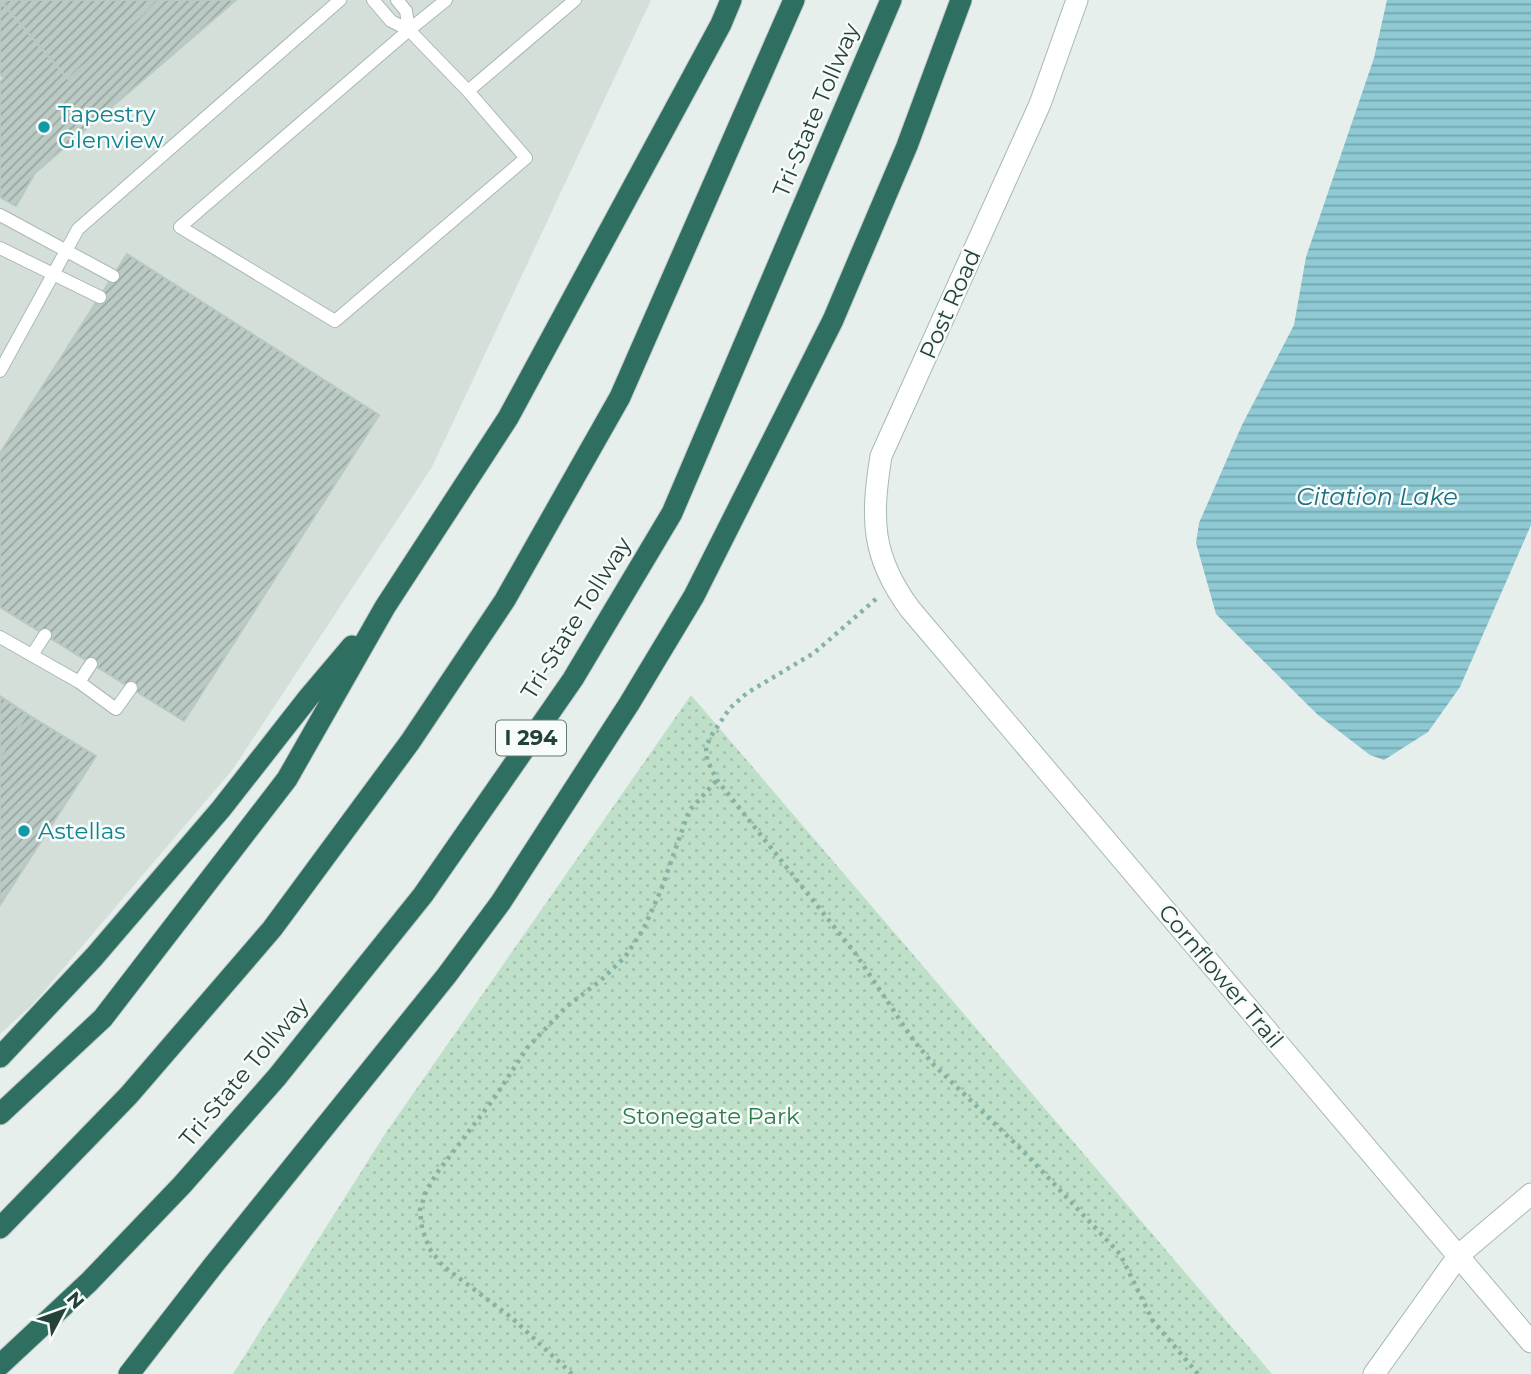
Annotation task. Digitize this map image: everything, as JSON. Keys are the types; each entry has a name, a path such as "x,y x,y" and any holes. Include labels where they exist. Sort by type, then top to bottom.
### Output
{"highway":[{"path":"0,1114 103,1018 287,779 386,607 508,418 731,0"},
{"path":"0,1228 129,1095 272,929 410,742 505,600 620,397 794,0"},
{"name":"Tri-State Tollway","path":"0,1365 89,1282 182,1185 276,1077 422,895 573,679 672,513 891,0"},
{"path":"130,1374 501,902 644,680 694,596 833,320 907,146 961,0"},
{"path":"0,1057 94,957 221,809 308,698 386,607"}],"street":[{"name":"Post Road","path":"910,609 892,585 876,536 874,499 881,456 1040,104 1077,0"},
{"name":"Cornflower Trail","path":"910,609 1531,1342"},
{"path":"1374,1374 1459,1255 1531,1194"}],"lane":[{"path":"0,370 78,229 340,0"},
{"path":"373,0 391,21 409,30 468,91 526,158 335,321 180,227 409,30 446,0"},
{"path":"397,0 406,11 409,30"},
{"path":"468,91 575,0"},
{"path":"0,215 113,276"},
{"path":"0,248 100,297"},
{"path":"32,655 45,635"},
{"path":"0,637 79,682 116,709 131,688"},
{"path":"79,682 91,664"}],"path":[{"path":"892,585 814,653 747,693 730,708 706,747 707,760 717,779 855,953 914,1041 934,1065 1024,1152 1120,1254 1153,1321 1198,1374"},
{"path":"572,1374 512,1318 443,1266 429,1248 422,1228 420,1210 426,1191 437,1173 495,1097 527,1048 557,1015 625,957 643,930 661,890 689,811 717,779"}],"shaded area":[{"path":"0,0 651,0 432,467 233,769 33,1004 0,1034"}],"green space":[{"name":"Stonegate Park","path":"691,695 1272,1374 233,1374 385,1134"}],"water":[{"name":"Citation Lake","path":"1387,0 1531,0 1531,525 1460,687 1428,732 1384,760 1370,755 1318,715 1216,614 1196,543 1199,523 1242,425 1294,325 1306,257 1374,58"}],"building":[{"path":"0,0 159,0 68,79"},
{"name":"Tapestry Glenview","path":"159,0 236,0 35,173 16,206 0,197 0,82 4,78 0,74 0,1 68,79"},
{"path":"127,254 379,415 184,721 0,607 0,453"},
{"path":"0,696 27,714 0,757"},
{"name":"Astellas","path":"27,714 96,756 0,905 0,757"}],"place":[{"name":"Tapestry Glenview","path":"44,127"},
{"name":"Astellas","path":"24,831"}]}
